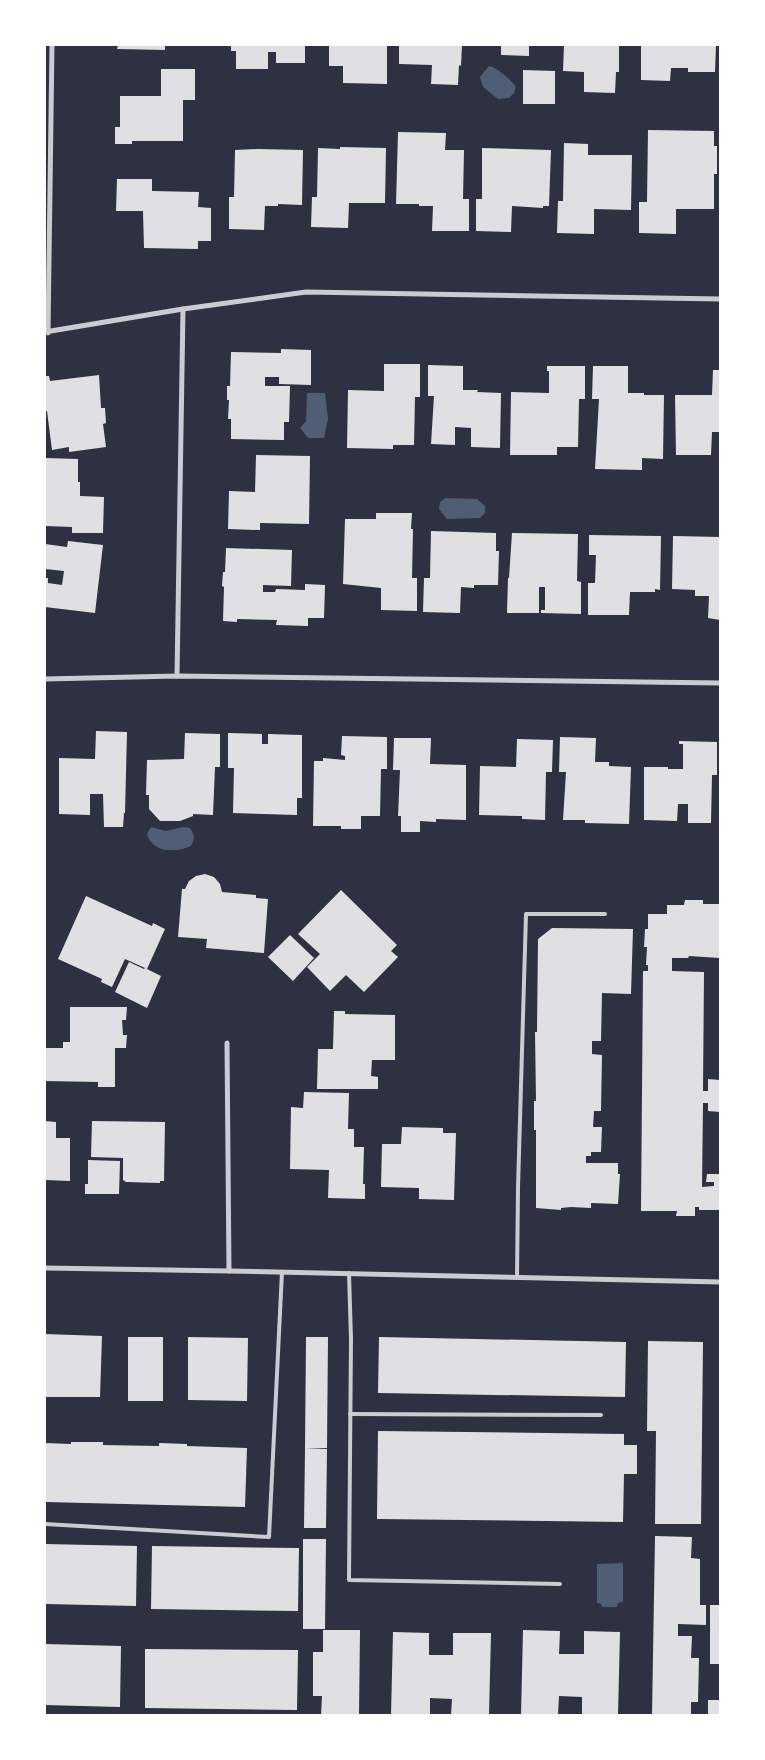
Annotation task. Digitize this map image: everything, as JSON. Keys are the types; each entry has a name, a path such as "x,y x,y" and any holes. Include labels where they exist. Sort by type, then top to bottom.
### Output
{"street":[{"path":"52,45 47,332 183,309 306,292 720,299"},
{"path":"177,676 183,309"},
{"path":"45,679 177,676 720,683"},
{"path":"227,1043 229,1271"},
{"path":"45,1268 720,1282"}],"lane":[{"path":"517,1278 526,914 606,914"},
{"path":"45,1524 269,1536 282,1272"},
{"path":"349,1273 351,1340 348,1580 560,1584"},
{"path":"350,1414 601,1414"}],"water":[{"path":"489,66 512,81 516,87 514,93 509,98 498,99 483,87 480,77"},
{"path":"307,393 325,393 328,419 324,438 308,438 300,428 306,421"},
{"path":"445,498 477,499 485,506 485,513 480,518 447,519 439,509 440,502"},
{"path":"151,827 166,831 183,827 190,828 194,835 191,846 178,850 159,848 154,845 147,834"},
{"path":"623,1563 623,1602 618,1603 617,1607 602,1607 601,1604 597,1603 597,1564"}],"building":[{"path":"118,45 165,45 165,50 117,49"},
{"path":"231,45 305,45 305,63 276,63 276,52 268,52 268,69 236,69 236,51 231,51"},
{"path":"329,45 387,45 387,84 343,83 343,66 329,66"},
{"path":"399,45 462,45 458,85 431,84 432,65 399,64"},
{"path":"501,45 529,45 529,56 501,55"},
{"path":"564,45 619,45 619,72 616,72 615,93 584,92 584,72 563,71"},
{"path":"641,45 716,45 715,72 688,72 688,68 671,68 670,81 641,80"},
{"path":"161,69 195,69 195,100 183,100 183,141 132,141 132,144 115,144 115,127 120,127 120,96 161,96"},
{"path":"523,70 555,71 555,104 523,104"},
{"path":"648,130 714,131 714,146 717,146 717,174 714,174 714,209 676,209 676,234 639,233 639,202 647,202"},
{"path":"398,132 446,133 445,150 464,150 463,199 469,199 469,231 432,231 433,206 396,204"},
{"path":"564,143 588,144 588,155 632,155 631,210 594,209 594,234 557,233 558,201 563,201"},
{"path":"340,147 386,148 385,203 349,203 348,228 311,227 312,197 317,197 318,148 340,149"},
{"path":"482,148 551,150 549,206 543,206 543,208 512,206 511,232 476,231 476,199 482,199"},
{"path":"235,150 303,150 302,205 278,204 278,206 265,206 264,230 229,229 229,197 234,197"},
{"path":"117,179 152,179 152,191 199,192 198,207 211,208 211,241 198,241 198,249 144,248 143,211 116,211"},
{"path":"281,349 311,350 311,385 279,384 279,377 265,377 265,386 290,386 289,422 284,422 284,440 231,439 231,419 228,419 229,400 227,400 227,386 230,386 231,352 281,353"},
{"path":"384,364 420,364 420,397 415,397 414,445 393,445 393,449 347,448 348,390 384,391"},
{"path":"428,365 463,366 463,390 501,393 500,448 471,447 471,428 455,427 455,445 431,444 434,396 428,396"},
{"path":"547,366 585,366 585,399 579,399 578,447 557,447 557,455 510,455 511,392 549,393 549,371 547,371"},
{"path":"593,366 628,366 628,393 664,395 663,459 642,458 642,470 595,469 599,399 592,399"},
{"path":"713,370 720,370 720,432 712,432 711,455 676,455 675,395 712,395"},
{"path":"99,375 101,408 105,408 106,423 103,424 106,447 69,452 69,447 52,450 47,411 45,411 45,376 49,376 50,381"},
{"path":"256,455 310,456 309,524 260,523 260,530 228,529 229,491 255,492"},
{"path":"45,458 78,459 80,496 104,497 103,533 72,533 72,527 45,526"},
{"path":"376,513 412,513 412,578 417,578 417,611 381,610 381,588 343,584 345,519 376,519"},
{"path":"431,531 496,533 496,551 499,551 498,585 474,585 474,588 461,587 460,613 423,612 424,578 430,578"},
{"path":"512,533 578,534 577,581 581,582 581,614 541,613 541,610 545,610 545,587 539,587 539,613 507,613"},
{"path":"589,535 661,536 660,590 655,589 655,592 630,592 629,615 588,615 588,583 595,583 596,555 589,555"},
{"path":"673,536 720,537 720,620 708,618 709,596 695,596 695,590 672,589"},
{"path":"68,541 103,545 95,613 45,607 45,578 48,578 48,583 62,585 64,571 45,569 45,544 67,547"},
{"path":"226,548 292,550 291,586 263,585 263,592 275,592 276,589 305,590 305,584 325,585 324,618 308,618 308,626 276,625 277,620 237,619 237,622 223,621 224,587 222,586 223,572 225,572"},
{"path":"96,731 127,732 123,827 104,827 103,794 90,794 90,815 59,814 59,758 95,759"},
{"path":"185,733 220,734 220,767 215,767 213,815 193,814 193,816 180,821 160,821 149,809 149,795 146,795 147,760 184,759"},
{"path":"228,733 262,734 262,744 268,744 268,734 302,735 302,798 297,798 297,815 233,813 234,768 228,768"},
{"path":"342,736 387,737 387,769 381,769 380,816 361,816 361,829 341,829 341,826 313,826 314,761 323,761 323,758 345,760 345,756 341,755"},
{"path":"560,737 596,738 595,762 609,762 609,766 631,767 629,824 585,823 585,820 563,820 566,772 559,772"},
{"path":"394,738 431,738 430,764 466,765 466,820 436,819 436,822 420,821 420,832 401,832 401,816 398,816 400,770 393,770"},
{"path":"517,739 553,740 552,772 546,772 545,820 522,819 522,816 479,815 480,766 516,767"},
{"path":"679,741 717,742 717,775 712,775 711,823 688,823 688,804 678,804 677,821 644,820 644,767 683,769 683,744 679,744"},
{"path":"205,874 214,877 220,884 222,892 256,895 256,898 268,899 264,953 206,948 207,939 178,937 182,889 185,889 189,881 196,876"},
{"path":"341,890 397,945 391,951 398,957 364,992 346,975 330,991 307,967 320,954 298,934"},
{"path":"86,896 152,926 153,923 165,929 147,969 161,976 147,1008 115,992 129,962 145,968 125,959 112,987 101,982 102,979 58,959"},
{"path":"685,900 703,900 703,904 720,904 720,958 689,956 688,958 672,958 672,971 704,972 703,1091 708,1091 708,1079 720,1080 720,1112 708,1111 708,1103 703,1103 702,1187 714,1186 714,1182 706,1182 707,1174 720,1174 720,1210 699,1210 699,1207 695,1207 695,1216 676,1216 677,1211 641,1211 643,971 648,971 648,965 646,965 647,947 644,947 645,929 648,929 648,914 667,914 667,905 684,905"},
{"path":"552,928 633,929 631,994 602,993 601,1041 592,1041 592,1054 602,1055 601,1111 594,1111 593,1127 602,1127 601,1152 591,1152 591,1156 586,1156 586,1163 618,1163 618,1174 620,1174 618,1204 591,1203 591,1208 571,1207 561,1208 561,1210 536,1208 534,1101 536,1101 535,1032 537,1032 538,939"},
{"path":"290,935 314,958 293,981 268,957"},
{"path":"70,1007 127,1007 126,1020 122,1020 123,1035 127,1035 126,1048 115,1048 115,1087 98,1087 98,1082 45,1081 45,1048 63,1048 63,1042 70,1042"},
{"path":"334,1011 345,1011 345,1014 395,1015 395,1060 372,1060 371,1076 378,1077 378,1089 317,1089 318,1049 333,1049"},
{"path":"304,1092 349,1093 348,1129 354,1129 354,1147 364,1147 363,1184 365,1184 365,1199 328,1198 329,1170 290,1169 291,1107 303,1108"},
{"path":"45,1121 56,1122 56,1138 70,1138 70,1181 45,1180"},
{"path":"92,1121 165,1122 164,1181 160,1181 160,1183 126,1182 123,1180 123,1158 91,1157"},
{"path":"402,1127 443,1128 443,1133 456,1133 454,1200 419,1199 419,1188 381,1187 382,1144 401,1144"},
{"path":"88,1160 120,1161 119,1194 85,1194 85,1184 88,1184"},
{"path":"45,1334 102,1336 100,1397 45,1397"},
{"path":"128,1337 163,1337 163,1401 128,1401"},
{"path":"188,1337 248,1338 247,1401 188,1400"},
{"path":"306,1337 328,1337 327,1448 305,1448"},
{"path":"379,1337 626,1342 625,1397 378,1393"},
{"path":"648,1341 703,1342 701,1524 655,1524 656,1431 647,1431"},
{"path":"378,1431 624,1434 624,1445 637,1445 637,1474 624,1474 623,1522 377,1519"},
{"path":"71,1442 103,1442 103,1445 159,1446 159,1443 247,1448 245,1507 45,1502 45,1443 71,1444"},
{"path":"305,1448 327,1449 326,1528 304,1528"},
{"path":"655,1536 692,1537 691,1558 700,1559 700,1605 706,1605 706,1625 678,1624 678,1636 692,1636 691,1658 699,1658 698,1702 691,1702 691,1715 652,1715"},
{"path":"303,1539 326,1539 325,1629 303,1629"},
{"path":"45,1544 137,1546 136,1606 45,1604"},
{"path":"152,1546 299,1548 298,1611 151,1609"},
{"path":"710,1605 720,1605 720,1664 710,1664"},
{"path":"323,1630 360,1630 359,1715 321,1715 322,1696 313,1696 313,1652 323,1652"},
{"path":"523,1630 560,1631 559,1654 584,1654 584,1631 620,1632 618,1715 582,1715 582,1697 559,1696 558,1715 521,1715"},
{"path":"393,1632 429,1633 429,1655 453,1655 453,1633 491,1633 489,1715 451,1715 452,1699 430,1698 430,1715 391,1715"},
{"path":"45,1644 121,1646 120,1707 45,1705"},
{"path":"145,1649 298,1650 297,1710 145,1708"},
{"path":"708,1700 720,1700 720,1715 708,1715"}]}
